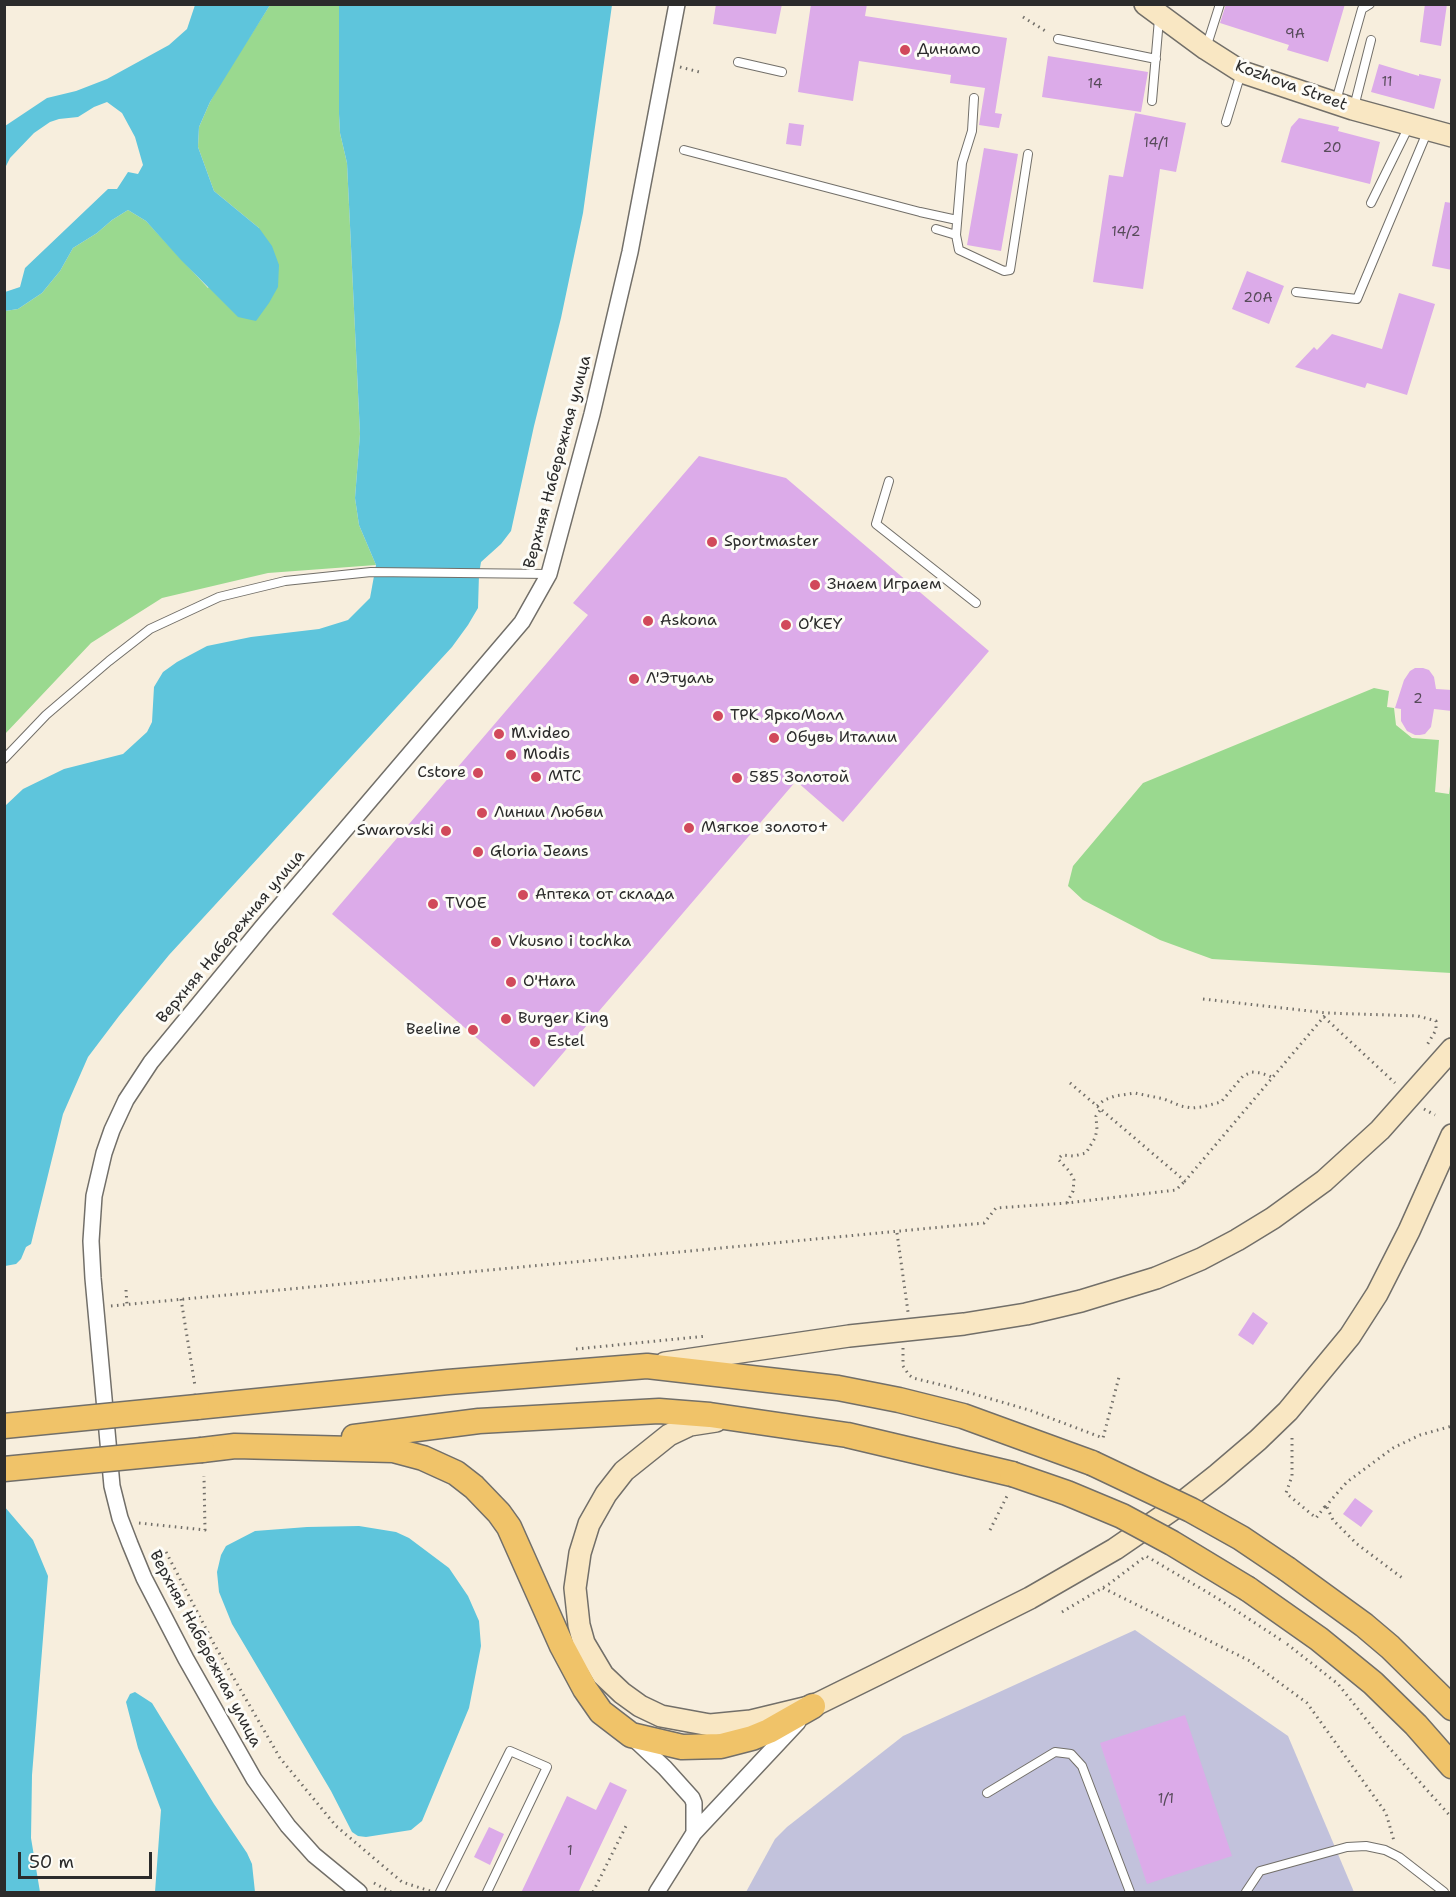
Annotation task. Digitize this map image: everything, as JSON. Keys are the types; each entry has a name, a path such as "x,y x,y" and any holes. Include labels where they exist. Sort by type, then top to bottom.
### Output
{"main road":[{"name":"Kozhova Street","path":"1152,10 1242,72 1344,106 1452,136"},
{"path":"4,1426 196,1397 448,1382 647,1366 849,1336 964,1324 1026,1314 1081,1301 1156,1278 1201,1259 1273,1218 1324,1181 1380,1130 1452,1049"},
{"path":"4,1469 235,1446 393,1450 423,1458 456,1473 474,1487 494,1507 509,1527 562,1646 585,1689 601,1712 631,1736 682,1747 721,1746 769,1731 813,1706 1030,1598 1115,1549 1179,1505 1258,1440 1288,1410 1350,1336 1377,1294 1409,1231 1452,1135"},
{"path":"647,1366 838,1388 899,1400 963,1416 1092,1463 1191,1510 1240,1538 1287,1569 1373,1632 1452,1708"},
{"path":"289,1446 479,1421 659,1411 710,1415 847,1435 1010,1484 1067,1493 1122,1516 1248,1588 1319,1639 1373,1683 1416,1725 1452,1766"},
{"path":"729,1419 690,1425 669,1435 641,1455 624,1471 606,1494 589,1524 577,1566 576,1603 582,1634 592,1659 603,1675 640,1706 661,1716 694,1723 730,1724 813,1706"}],"street":[{"name":"Верхняя Набережная улица","path":"359,1893 314,1855 288,1826 254,1779 186,1659 144,1578 120,1518 112,1486 96,1308 91,1241 94,1196 112,1130 126,1100 164,1044 522,622 549,574 592,414 630,252 677,4"},
{"path":"657,1893 694,1833 813,1706"},
{"path":"631,1736 666,1768 692,1798 694,1833"}],"lane":[{"path":"1206,49 1220,4"},
{"path":"1344,106 1364,6"},
{"path":"1152,10 1156,59 1152,101"},
{"path":"1058,39 1156,59"},
{"path":"1344,106 1371,40"},
{"path":"738,62 782,72"},
{"path":"1226,122 1242,72"},
{"path":"974,98 972,131 962,163 956,235 959,250 1004,271 1010,270 1028,154"},
{"path":"1371,203 1419,127"},
{"path":"1296,292 1356,299 1419,127"},
{"path":"684,150 957,220"},
{"path":"936,229 956,235"},
{"path":"889,481 876,524 976,603"},
{"path":"4,759 46,715 150,629 219,597 285,581 371,572 549,574"},
{"path":"438,1893 510,1751 547,1767 487,1893"},
{"path":"987,1793 1055,1752 1071,1754 1082,1766 1130,1893"},
{"path":"1246,1893 1260,1871 1347,1847 1366,1846 1385,1850 1399,1857 1444,1893"}],"path":[{"path":"1023,17 1058,39"},
{"path":"1203,999 1326,1015 1418,1016 1436,1022 1436,1030 1427,1046"},
{"path":"96,1308 984,1223 996,1208 1066,1203 1176,1190 1326,1015"},
{"path":"1326,1015 1400,1088"},
{"path":"1066,1203 1073,1191 1074,1180 1070,1172 1058,1160 1062,1155 1074,1156 1086,1153 1095,1138 1096,1116 1104,1100 1135,1093 1164,1099 1181,1106 1202,1107 1221,1102 1243,1076 1252,1072 1273,1078"},
{"path":"1070,1083 1185,1181"},
{"path":"1417,1105 1435,1115"},
{"path":"897,1232 909,1317"},
{"path":"126,1290 127,1305"},
{"path":"181,1299 196,1397"},
{"path":"902,1343 903,1366 913,1378 1029,1410 1103,1438 1119,1377"},
{"path":"1292,1438 1293,1476 1286,1493 1316,1518 1347,1482 1393,1448 1419,1435 1452,1426"},
{"path":"134,1523 205,1530 204,1476"},
{"path":"990,1530 1010,1484"},
{"path":"1326,1505 1333,1520 1357,1544 1405,1580"},
{"path":"166,1552 214,1644 280,1758 336,1826 402,1882 438,1893"},
{"path":"1062,1612 1103,1588 1146,1556 1217,1598 1286,1643 1338,1684 1385,1743 1452,1818"},
{"path":"1103,1588 1250,1661 1307,1703 1386,1813 1399,1857"},
{"path":"593,1893 627,1824"},
{"path":"371,1882 391,1893"}],"shaded area":[{"path":"1135,1630 1288,1736 1354,1892 746,1892 775,1839 787,1827 903,1736"}],"green space":[{"path":"270,5 339,5 339,114 340,133 347,163 360,434 355,498 359,525 376,565 268,573 162,598 91,643 5,734 5,311 18,309 42,293 60,271 73,248 128,210 146,221 208,288 259,228 214,191 198,147 199,127 224,77"},
{"path":"1374,688 1389,691 1387,707 1394,708 1396,725 1412,738 1439,740 1435,792 1449,794 1451,778 1451,973 1212,959 1160,940 1083,900 1068,886 1073,866 1143,783"}],"water":[{"path":"195,5 270,5 210,102 199,127 198,147 214,191 259,228 272,246 279,265 278,287 269,303 256,321 238,317 146,221 128,210 73,248 60,271 42,293 18,309 5,311 5,292 20,287 25,268 108,189 117,189 128,172 138,174 143,165 135,137 122,113 107,102 78,117 50,122 34,133 10,158 5,168 5,126 47,98 76,91 107,79 169,45 187,29"},
{"path":"339,5 612,5 583,213 511,531 501,544 481,562 478,608 452,647 169,955 88,1057 63,1114 31,1244 26,1247 16,1264 5,1266 5,806 23,789 64,769 123,754 147,732 152,722 154,687 163,672 177,662 207,646 251,637 319,629 348,620 370,598 376,565 359,525 355,498 360,434 347,163 340,133 339,114"},
{"path":"4,1506 33,1540 48,1576 32,1775 31,1838 40,1892 5,1892"},
{"path":"359,1526 396,1532 409,1538 449,1568 468,1596 479,1621 481,1646 469,1708 422,1821 411,1830 366,1837 352,1832 331,1791 232,1624 219,1592 217,1572 226,1546 255,1531"},
{"path":"135,1692 152,1703 247,1853 252,1864 255,1892 155,1892 161,1810 138,1748 126,1702 130,1694"}],"building":[{"path":"716,4 782,4 776,34 713,24"},
{"name":"Динамо","path":"811,4 867,4 865,16 1007,38 995,113 1002,114 999,128 979,125 985,88 950,83 951,75 859,61 853,101 798,92"},
{"path":"1226,4 1345,4 1328,62 1287,50 1289,45 1220,23"},
{"path":"1425,4 1447,4 1441,46 1420,42"},
{"path":"1048,56 1148,72 1141,112 1042,97"},
{"path":"1379,64 1419,76 1419,74 1441,79 1434,109 1371,92"},
{"path":"1135,113 1186,123 1176,172 1160,169 1143,289 1093,282 1109,175 1123,177"},
{"path":"1299,118 1339,127 1338,131 1380,142 1370,184 1281,162 1291,127"},
{"path":"789,123 804,125 801,146 786,144"},
{"path":"984,148 1018,154 1001,251 967,245"},
{"path":"1445,202 1452,203 1452,270 1432,266"},
{"path":"1247,271 1284,286 1269,324 1232,309"},
{"path":"1399,293 1435,304 1407,395 1367,383 1365,388 1295,367 1314,347 1317,350 1332,334 1382,349"},
{"name":"ТРК ЯркоМолл","path":"699,456 786,478 989,651 843,822 796,781 534,1087 332,914 588,615 573,603"},
{"path":"1415,668 1429,670 1434,677 1436,689 1452,690 1452,711 1434,709 1431,727 1425,734 1420,735 1407,731 1401,721 1401,709 1395,708 1404,680"},
{"path":"1253,1312 1268,1323 1253,1345 1238,1335"},
{"path":"1355,1498 1373,1511 1361,1527 1343,1514"},
{"path":"1185,1715 1232,1856 1147,1884 1100,1743"},
{"path":"610,1782 627,1790 578,1893 521,1893 567,1796 596,1810"},
{"path":"489,1827 504,1834 490,1865 474,1857"}],"place":[{"name":"Динамо","path":"905,50"},
{"name":"Sportmaster","path":"712,542"},
{"name":"Знаем Играем","path":"815,585"},
{"name":"Askona","path":"648,621"},
{"name":"O’KEY","path":"786,625"},
{"name":"Л'Этуаль","path":"634,679"},
{"name":"ТРК ЯркоМолл","path":"718,716"},
{"name":"M.video","path":"499,734"},
{"name":"Обувь Италии","path":"774,738"},
{"name":"Modis","path":"511,755"},
{"name":"Cstore","path":"478,773"},
{"name":"МТС","path":"536,777"},
{"name":"585 Золотой","path":"737,778"},
{"name":"Линии Любви","path":"482,813"},
{"name":"Мягкое золото+","path":"689,828"},
{"name":"Swarovski","path":"446,831"},
{"name":"Gloria Jeans","path":"478,852"},
{"name":"Аптека от склада","path":"523,895"},
{"name":"TVOE","path":"433,904"},
{"name":"Vkusno i tochka","path":"496,942"},
{"name":"O'Hara","path":"511,982"},
{"name":"Burger King","path":"506,1019"},
{"name":"Beeline","path":"473,1030"},
{"name":"Estel","path":"535,1042"}]}
